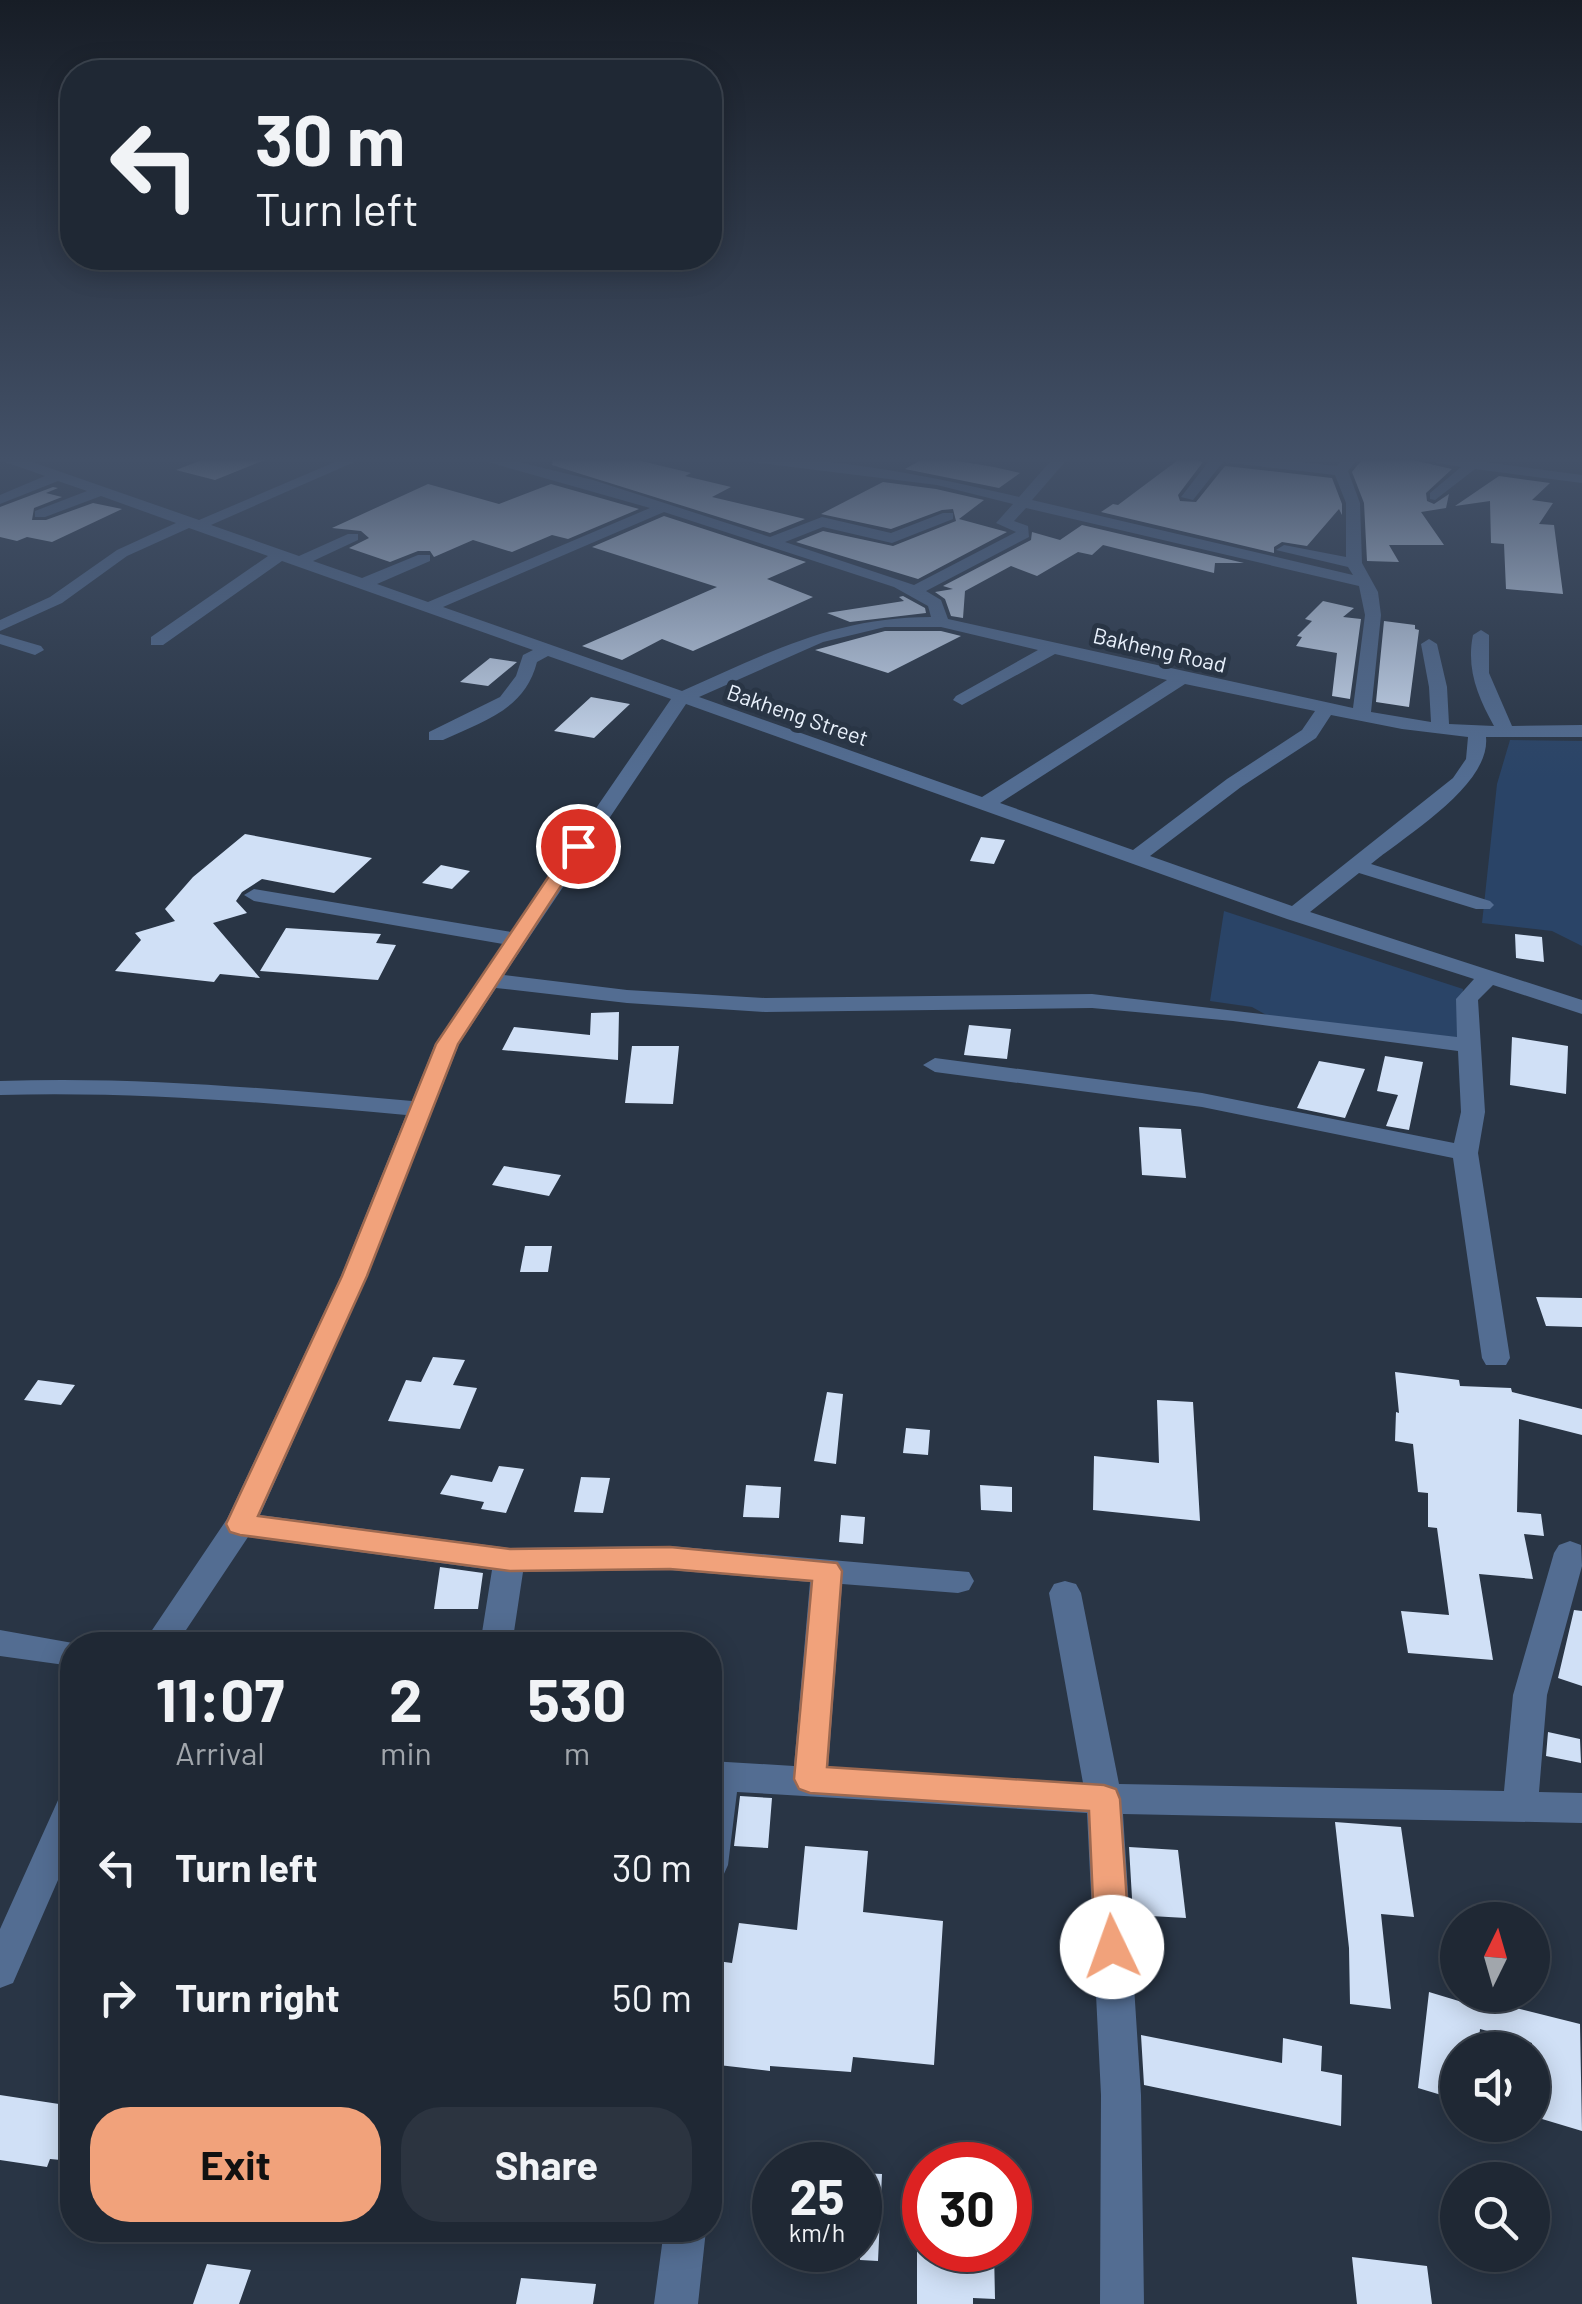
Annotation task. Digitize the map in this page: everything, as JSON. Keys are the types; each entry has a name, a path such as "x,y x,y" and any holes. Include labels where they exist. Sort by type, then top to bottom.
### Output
{"street":[{"path":"4,621 56,600 108,564"},
{"path":"157,641 281,564"},
{"name":"Bakheng Street","path":"305,564 1295,914 1582,1007"},
{"path":"362,584 411,564"},
{"path":"429,607 531,564"},
{"path":"835,564 935,603 941,622"},
{"path":"914,592 968,564"},
{"path":"1273,564 1364,582"},
{"path":"1354,564 1370,592 1372,615 1361,716"},
{"name":"Bakheng Road","path":"682,698 817,638 859,625 941,622 1361,716 1476,732 1582,731"},
{"path":"1481,636 1477,651 1481,678 1506,732"},
{"path":"0,639 36,650"},
{"path":"1428,644 1438,687 1440,729"},
{"path":"436,736 499,710 523,684 529,659 548,648"},
{"path":"962,700 1053,648"},
{"path":"986,803 1182,678"},
{"path":"167,1632 240,1524 354,1276 447,1044 682,698"},
{"path":"1136,857 1234,783 1309,734 1326,709"},
{"path":"1295,914 1460,782 1475,766 1480,749 1476,732"},
{"path":"1354,865 1483,905"},
{"path":"254,896 515,939"},
{"path":"1486,979 1467,998 1473,1112 1465,1153 1496,1358"},
{"path":"488,980 601,996 739,1004 858,1005 989,997 1094,1001 1468,1045"},
{"path":"935,1065 1202,1100 1465,1153"},
{"path":"0,1088 190,1088 420,1109"},
{"path":"240,1524 510,1560 670,1558 958,1581"},
{"path":"1520,1807 1530,1695 1570,1553"},
{"path":"498,1632 510,1560"},
{"path":"810,1779 827,1571"},
{"path":"1065,1593 1104,1799 1121,2095 1122,2304"},
{"path":"0,1643 60,1651"},
{"path":"722,1776 1104,1799 1582,1808"},
{"path":"0,1970 60,1836"},
{"path":"676,2304 684,2242"}],"shaded area":[{"path":"1510,740 1582,741 1582,946 1552,931 1482,923 1497,784"},
{"path":"1224,911 1463,989 1460,1039 1270,1017 1252,1007 1210,1001"}],"building":[{"path":"644,564 803,564 767,579 813,597 693,651 662,639 622,660 582,646 717,587"},
{"path":"867,564 947,564 918,579"},
{"path":"986,564 1058,564 1037,576 1011,566 965,591 963,618 951,616 945,599 935,592 953,589 943,586"},
{"path":"1176,564 1215,564 1214,573"},
{"path":"1505,564 1559,564 1563,594 1506,589"},
{"path":"899,597 925,608 926,613 850,622 827,613 904,601"},
{"path":"1323,601 1354,608 1343,617 1361,619 1350,699 1332,696 1337,653 1296,646 1302,637 1297,636 1312,621 1305,619"},
{"path":"1384,621 1415,625 1419,630 1409,707 1376,702"},
{"path":"885,631 941,631 961,636 888,673 815,650"},
{"path":"490,658 517,662 488,686 460,682"},
{"path":"591,697 630,704 594,738 554,731"},
{"path":"245,834 372,858 334,893 262,879 236,901 247,913 213,923 260,978 220,974 214,982 115,971 141,940 135,933 175,921 165,909 193,877"},
{"path":"981,837 1005,840 994,864 970,861"},
{"path":"441,865 470,871 452,889 422,883"},
{"path":"286,928 381,934 376,943 396,945 378,980 260,971"},
{"path":"1515,934 1542,937 1544,962 1516,958"},
{"path":"619,1012 618,1060 502,1050 514,1027 590,1035 591,1013"},
{"path":"969,1025 1011,1029 1007,1059 964,1055"},
{"path":"1512,1037 1568,1046 1566,1094 1510,1085"},
{"path":"632,1046 679,1046 673,1104 625,1103"},
{"path":"1385,1056 1423,1062 1409,1130 1386,1126 1398,1095 1377,1091"},
{"path":"1319,1061 1365,1069 1345,1118 1297,1108"},
{"path":"1139,1127 1181,1129 1186,1178 1142,1175"},
{"path":"504,1166 561,1175 549,1196 492,1185"},
{"path":"525,1246 552,1246 548,1272 520,1272"},
{"path":"1536,1297 1582,1298 1582,1327 1546,1326"},
{"path":"433,1357 465,1360 453,1385 477,1388 460,1429 388,1421 406,1380 421,1382"},
{"path":"1395,1372 1459,1380 1460,1386 1511,1388 1512,1392 1582,1409 1582,1435 1519,1419 1517,1512 1541,1514 1544,1536 1524,1534 1533,1579 1479,1574 1493,1660 1408,1653 1401,1611 1449,1615 1437,1528 1428,1527 1428,1493 1418,1492 1413,1444 1395,1441 1396,1412 1399,1413"},
{"path":"38,1380 75,1385 61,1405 24,1400"},
{"path":"827,1392 843,1394 836,1464 814,1461"},
{"path":"1157,1400 1193,1402 1200,1521 1093,1510 1094,1456 1159,1463"},
{"path":"906,1428 930,1430 928,1455 903,1453"},
{"path":"499,1466 524,1469 506,1513 481,1509 484,1502 440,1494 451,1475 492,1482"},
{"path":"581,1477 610,1478 603,1513 574,1512"},
{"path":"746,1485 781,1487 779,1518 743,1517"},
{"path":"980,1485 1012,1487 1012,1512 981,1510"},
{"path":"841,1515 865,1517 863,1544 839,1542"},
{"path":"440,1567 483,1573 478,1609 434,1609"},
{"path":"1574,1610 1582,1611 1582,1686 1558,1678"},
{"path":"1548,1732 1580,1739 1581,1763 1546,1756"},
{"path":"740,1796 772,1798 768,1848 734,1846"},
{"path":"1335,1822 1401,1827 1414,1917 1381,1914 1391,2009 1350,2004 1349,1948"},
{"path":"805,1846 868,1851 863,1912 943,1921 934,2065 853,2057 851,2072 770,2066 770,2071 722,2065 722,1962 732,1963 739,1923 797,1930"},
{"path":"1129,1847 1178,1850 1186,1918 1133,1915"},
{"path":"1429,1992 1440,1995 1440,2012 1532,2012 1580,2024 1582,2131 1550,2121 1550,2032 1440,2032 1440,2095 1418,2088"},
{"path":"1141,2035 1282,2063 1283,2038 1322,2046 1321,2071 1342,2075 1341,2126 1144,2085"},
{"path":"0,2095 60,2104 60,2160 50,2159 47,2167 0,2160"},
{"path":"1352,2257 1427,2266 1432,2304 1357,2304"},
{"path":"207,2264 251,2270 239,2304 193,2304"},
{"path":"917,2272 994,2272 995,2299 973,2298 973,2304 917,2304"},
{"path":"521,2278 596,2284 593,2304 516,2304"}],"route":[{"path":"578,846 447,1044 354,1276 240,1524 510,1560 670,1558 827,1571 810,1779 1104,1799 1112,1947"}]}
